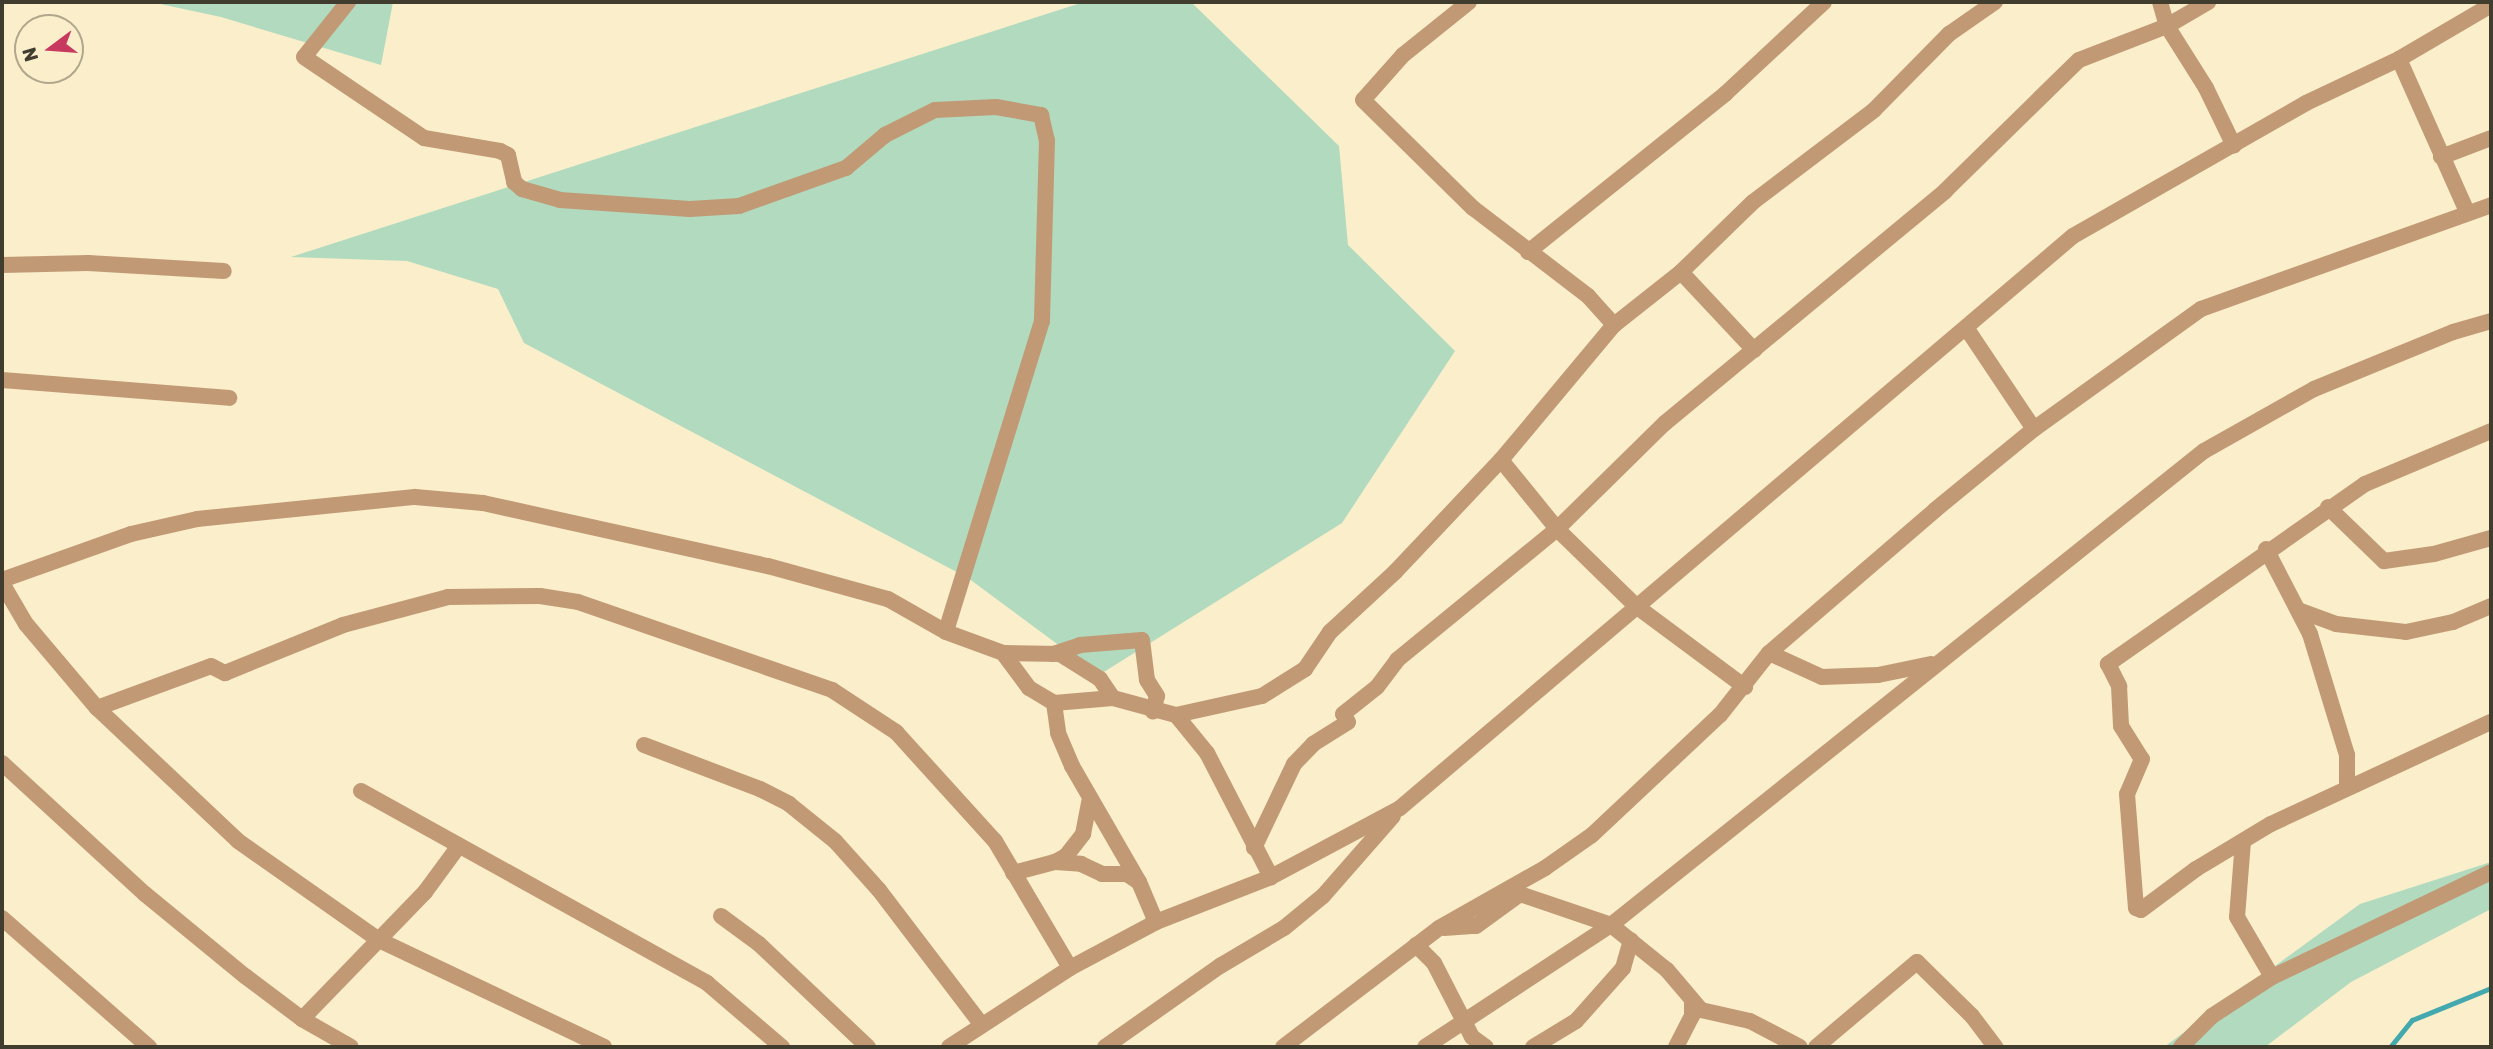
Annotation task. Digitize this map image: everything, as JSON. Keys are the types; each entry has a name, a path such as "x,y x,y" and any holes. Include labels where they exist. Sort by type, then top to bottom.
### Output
{"street":[{"path":"348,2 304,57 424,138 500,151 508,155 514,182 522,189 561,200 650,208 739,206 846,168 885,135 935,110 996,107 1041,115 1047,140 1042,321 946,632"},
{"path":"1469,2 1403,55 1363,100 1473,208 1588,296 1614,324"},
{"path":"1528,252 1725,93 1824,2"},
{"path":"1003,653 1030,688 1054,702 1113,698 1153,711 1176,715 1262,696 1305,669 1330,632 1395,572 1501,460 1614,324 1681,272 1753,202 1874,110 1948,34 1995,2"},
{"path":"2160,2 2167,26 2206,88 2234,146"},
{"path":"1254,848 1294,764 1313,744 1348,722 1343,714 1377,687 1396,660 1557,529 1665,423 1945,191 2079,60 2167,26 2208,2"},
{"path":"1105,1047 1220,966 1284,928 1322,897 1400,808 1967,329 2073,236 2306,103 2399,59 2491,5"},
{"path":"2399,59 2467,212"},
{"path":"2441,157 2491,138"},
{"path":"1283,1047 1439,928 1545,868 1592,835 1745,687 1769,653 2034,429 2201,309 2491,205"},
{"path":"2,265 88,263 224,271"},
{"path":"1681,272 1754,350"},
{"path":"1425,1047 1611,925 1866,723 1934,664 2066,566 2204,451 2314,388 2453,332 2491,321"},
{"path":"1967,329 2034,429"},
{"path":"2,380 229,398"},
{"path":"2491,431 2365,484 2145,634 2107,667 2119,686 2120,726 2141,759 2127,794 2136,908 2141,910 2244,841 2347,786 2491,722"},
{"path":"1501,460 1557,529 1636,606 1745,687"},
{"path":"604,1047 379,940 238,841 97,708 26,624 2,581 131,534 197,519 415,497 538,512 768,566 888,599 946,632 1003,653 1047,656 1060,654 1100,679 1113,698"},
{"path":"2328,507 2384,561 2434,554 2491,538"},
{"path":"2266,549 2298,610 2347,755 2347,786"},
{"path":"97,708 211,666 225,673 344,625 448,597 540,596 578,602 832,690 896,732 995,841 1070,968"},
{"path":"2298,610 2336,624 2406,632 2453,622 2491,606"},
{"path":"1047,656 1080,645 1142,640 1147,680 1157,696 1153,711"},
{"path":"1769,653 1822,677 1878,675 1934,664"},
{"path":"1054,702 1058,733 1089,802 1139,882 1156,922"},
{"path":"1176,715 1207,753 1271,877"},
{"path":"644,745 760,789 789,804 835,841 879,890 982,1026"},
{"path":"2,763 145,894 302,1019 351,1047"},
{"path":"361,791 707,983 782,1047"},
{"path":"1055,862 1083,834 1089,802"},
{"path":"949,1047 1070,968 1156,922 1271,877 1400,808"},
{"path":"2244,841 2237,917 2272,977"},
{"path":"302,1019 425,892 458,847"},
{"path":"1013,873 1055,862 1081,864 1102,874 1127,874 1139,882"},
{"path":"2181,1047 2211,1016 2272,977 2491,872"},
{"path":"1439,928 1476,926 1520,894 1611,925 1667,970 1700,1010 1769,1029 1800,1047"},
{"path":"721,916 759,944 868,1047"},
{"path":"2,918 149,1047"},
{"path":"1533,1047 1576,1021 1623,968 1631,940"},
{"path":"1416,945 1434,962 1463,1023 1486,1047"},
{"path":"1816,1047 1917,962 1972,1016 1992,1046"},
{"path":"1676,1047 1692,1016 1692,1002"},
{"path":"1303,1033 1312,1047"}],"green space":[{"path":"151,2 393,2 381,65 221,17"},
{"path":"1084,2 1191,2 1339,146 1348,245 1455,351 1342,523 1099,675 968,578 524,343 498,289 407,261 291,257"},
{"path":"2491,862 2491,909 2351,982 2265,1047 2164,1047 2360,904"}],"waterway":[{"path":"2390,1047 2412,1020 2491,988"}]}
